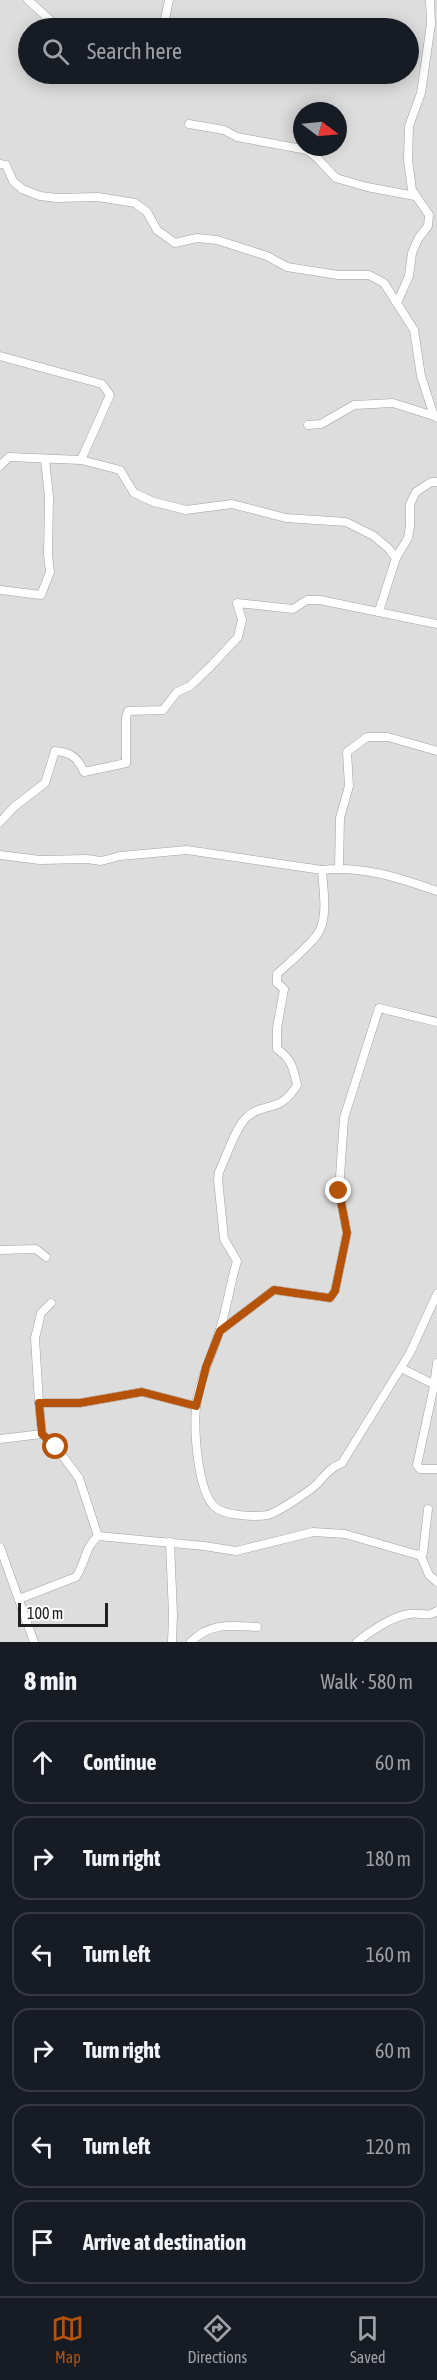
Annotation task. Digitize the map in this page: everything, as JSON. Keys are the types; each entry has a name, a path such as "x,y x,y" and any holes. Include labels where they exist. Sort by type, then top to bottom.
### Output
{"street":[{"path":"28,0 48,18"},
{"path":"165,18 169,0"},
{"path":"397,303 410,276 412,253 418,239 428,226 429,215 412,190 408,160 409,126 421,93 431,24 430,0"},
{"path":"189,124 224,130 237,137 290,149 307,150 336,178 367,188 415,196"},
{"path":"0,165 6,165 13,181 22,189 40,195 57,198 98,197 135,203 147,212 157,230 175,243 197,238 217,240 267,256 287,267 338,275 369,275 377,278 384,283 414,330 421,376 436,417"},
{"path":"0,356 102,384 110,395 81,460"},
{"path":"308,425 321,424 354,405 393,403 436,417"},
{"path":"0,466 9,457 81,460 120,470 134,493 154,502 186,510 232,504 286,518 346,522 374,536 396,558"},
{"path":"0,590 41,594 47,584 50,572 48,555 50,497 45,459"},
{"path":"379,611 396,558 408,538 410,504 416,492 430,482 437,482"},
{"path":"0,822 14,807 45,783 55,751 65,752 79,760 84,772 126,763 128,711 163,710 177,692 190,686 210,667 238,637 242,620 237,603 293,609 308,600 320,600 437,624"},
{"path":"339,868 340,818 349,786 347,752 367,737 388,737 437,751"},
{"path":"0,855 40,860 100,861 120,856 187,850 322,870 339,868 394,876 437,891"},
{"path":"322,870 324,900 322,924 318,934 277,974 277,983 284,989 277,1028 277,1049 292,1063 297,1085 289,1098 271,1107 253,1112 244,1119 219,1172 224,1239 237,1261 220,1331 206,1367 196,1406 197,1451 207,1497 217,1509 250,1516 267,1515 281,1510 317,1484 326,1472 342,1463 401,1368 437,1294"},
{"path":"220,1331 274,1290 330,1298 335,1291 347,1233 339,1191 344,1118 379,1008 437,1022"},
{"path":"0,1250 36,1249 46,1257"},
{"path":"51,1303 41,1314 35,1338 42,1434 56,1447 79,1478 98,1536"},
{"path":"437,1363 436,1386 417,1465 420,1469 437,1469"},
{"path":"401,1368 436,1386"},
{"path":"39,1403 80,1403 142,1392 196,1406"},
{"path":"0,1439 42,1434"},
{"path":"420,1554 423,1552 428,1509"},
{"path":"19,1599 76,1577 81,1569 88,1545 98,1536 170,1542 236,1551 313,1532 345,1534 420,1554"},
{"path":"170,1542 172,1642"},
{"path":"0,1547 34,1642"},
{"path":"420,1554 429,1575 437,1582"},
{"path":"357,1642 379,1626 405,1614 430,1616 437,1611"},
{"path":"191,1642 197,1635 218,1626 257,1627"}],"shaded area":[{"path":"0,0 437,0 437,1642 0,1642"}],"route":[{"path":"56,1447 42,1434 39,1403 80,1403 142,1392 196,1406 206,1367 220,1331 274,1290 330,1298 335,1291 347,1233 339,1191"}]}
